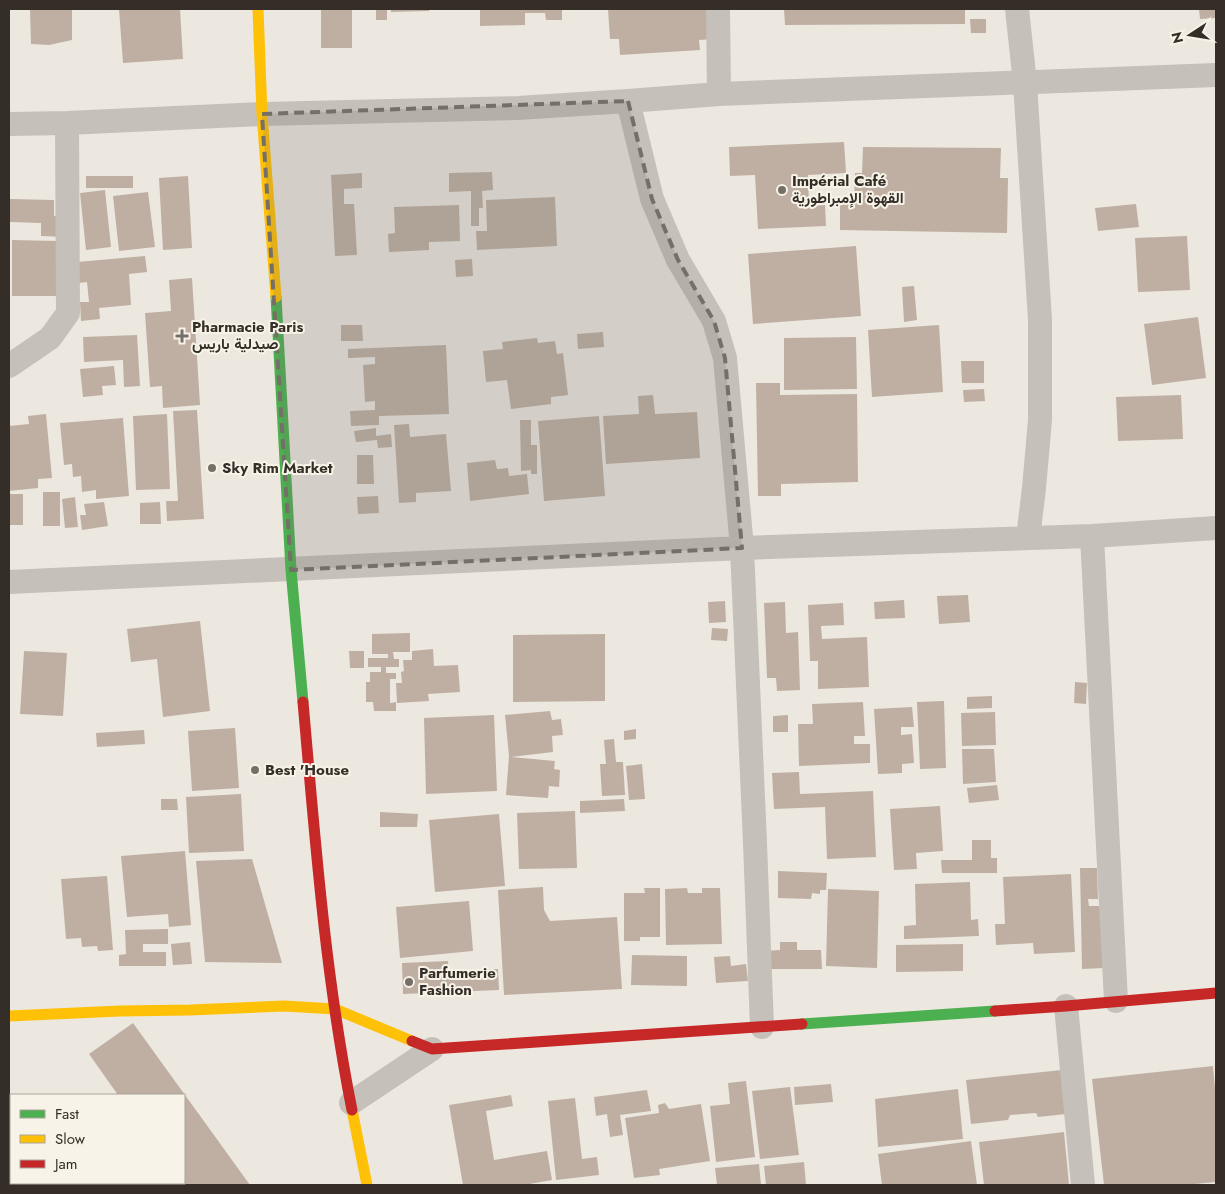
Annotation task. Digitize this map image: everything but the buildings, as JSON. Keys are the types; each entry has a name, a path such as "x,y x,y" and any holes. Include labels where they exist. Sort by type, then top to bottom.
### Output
{"street":[{"path":"258,9 262,114 276,296 291,570 320,896 342,1059 367,1185"},
{"path":"718,9 720,94"},
{"path":"1017,9 1025,83 1040,320 1040,420 1028,538"},
{"path":"9,124 262,114 518,108 720,94 1216,76"},
{"path":"628,101 652,199 678,260 714,321 725,358 742,548 756,843 762,1027"},
{"path":"9,366 50,338 68,313 67,123"},
{"path":"9,582 742,548 1092,536 1216,528"},
{"path":"1092,536 1116,1001"},
{"path":"9,1016 275,1007 335,1009 432,1048 1066,1006 1216,993"},
{"path":"1066,1006 1083,1185"},
{"path":"351,1104 432,1048"}],"highlighted area":[{"path":"628,101 652,199 678,260 714,321 725,358 742,548 291,570 262,114"}],"traffic: fast":[{"path":"276,297 291,570 303,702"},
{"path":"802,1024 995,1011"}],"traffic: slow":[{"path":"258,9 262,114 276,297"},
{"path":"9,1016 284,1006 335,1009 412,1041"},
{"path":"352,1110 367,1185"}],"traffic: jam":[{"path":"303,702 328,957 352,1110"},
{"path":"995,1011 1216,993"},
{"path":"412,1041 432,1049 802,1024"}],"place":[{"name":"Impérial Café القهوة الإمبراطورية","path":"782,190"},
{"name":"Pharmacie Paris صيدلية باريس","path":"182,336"},
{"name":"Sky Rim Market","path":"212,468"},
{"name":"Best 'House","path":"255,770"},
{"name":"Parfumerie Fashion","path":"409,982"}]}
